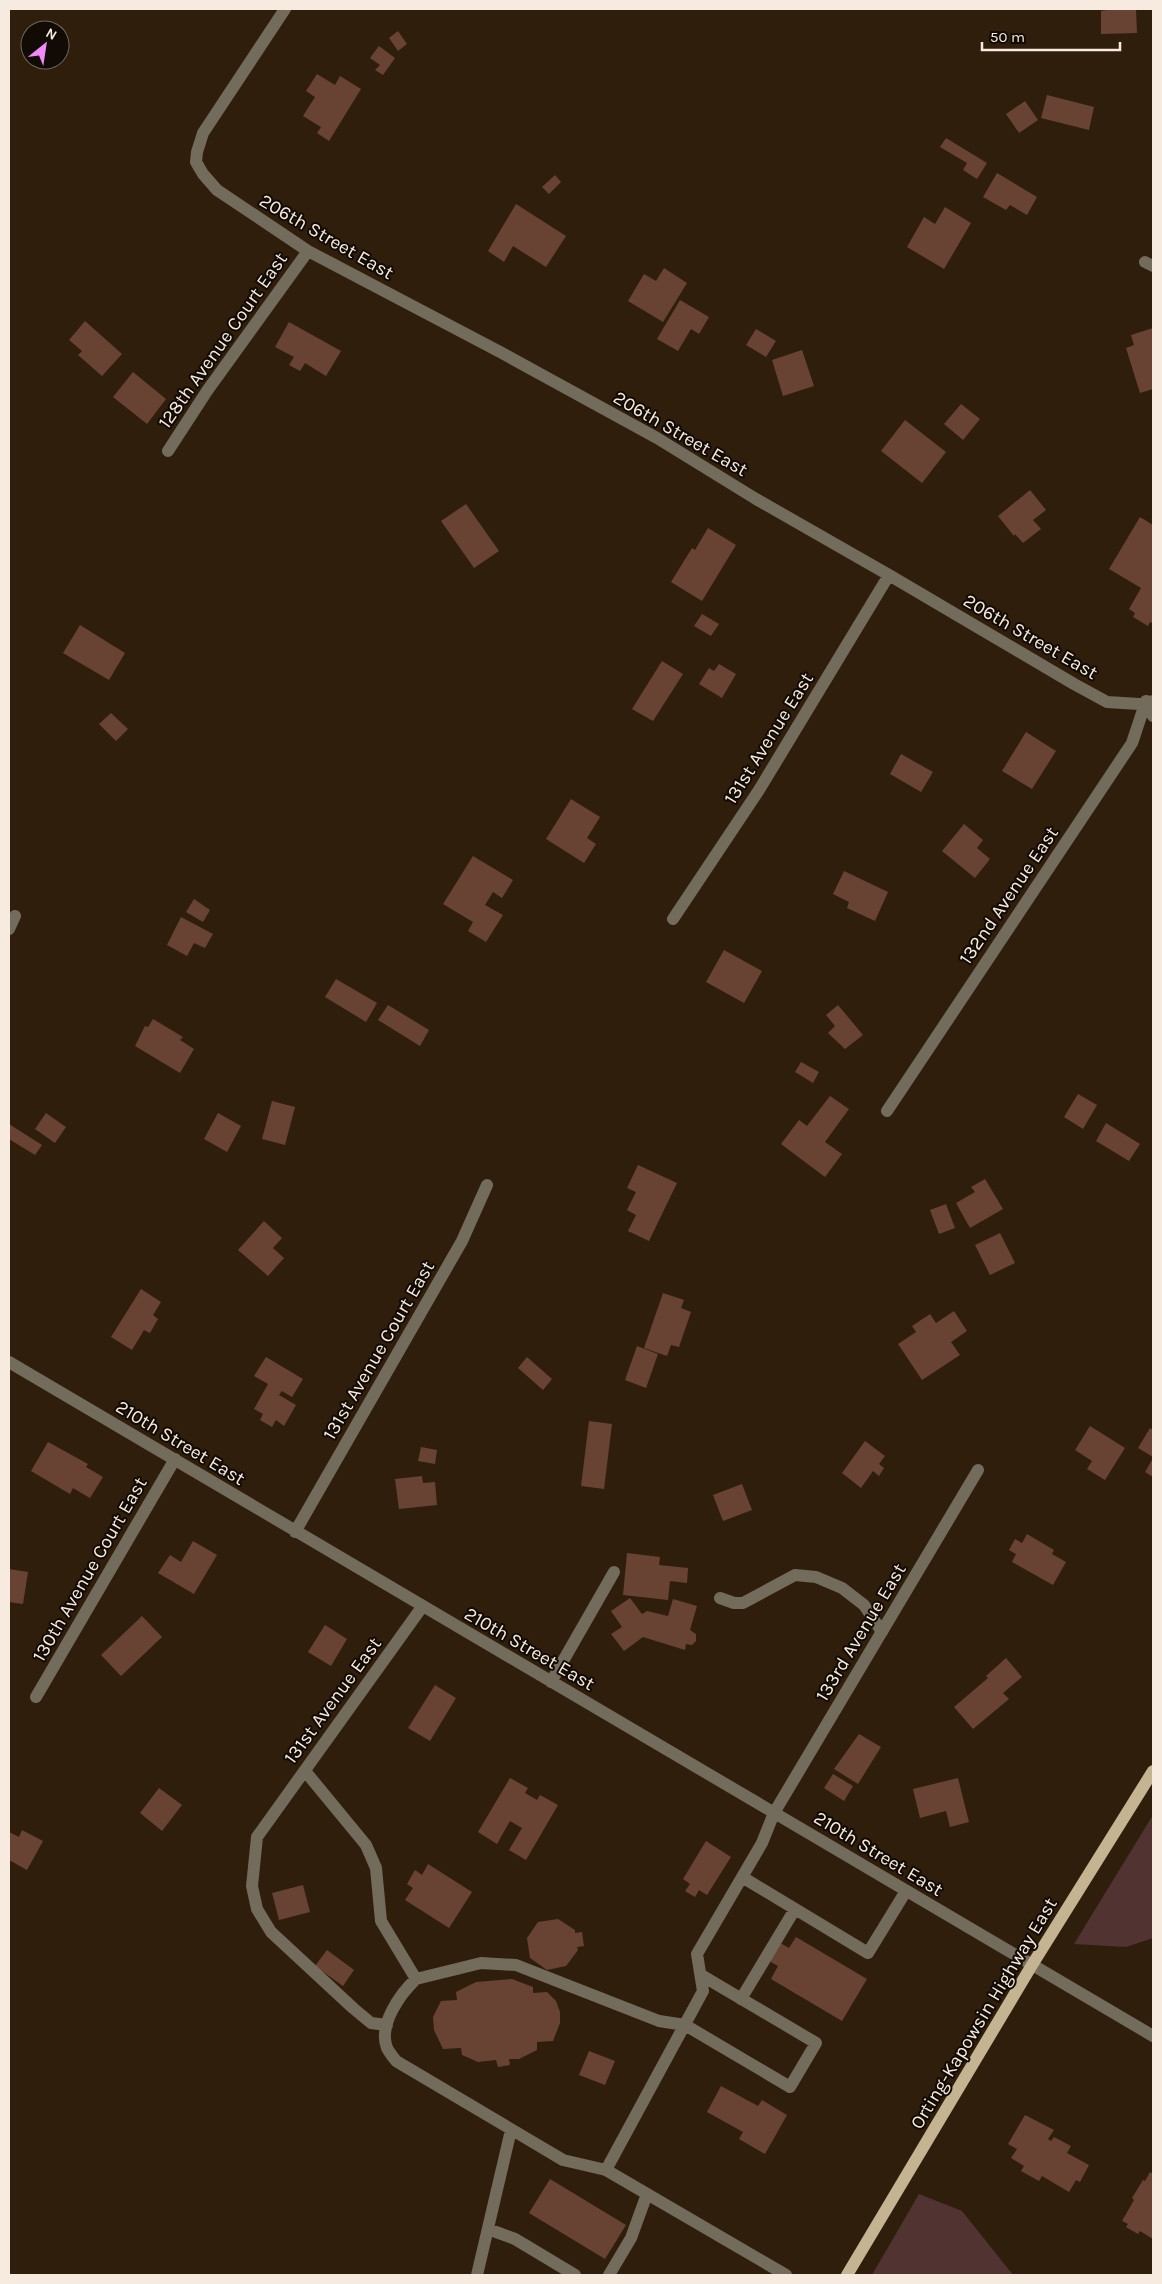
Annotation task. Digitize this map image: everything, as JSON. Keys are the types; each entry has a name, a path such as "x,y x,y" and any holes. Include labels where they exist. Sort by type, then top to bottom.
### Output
{"main road":[{"name":"Orting-Kapowsin Highway East","path":"847,2275 1032,1965 1153,1771"}],"street":[{"name":"206th Street East","path":"285,9 202,133 196,152 196,162 202,174 217,190 260,221 308,251 502,353 657,438 756,499 1074,684 1107,702 1139,704 1149,701"},
{"name":"128th Avenue Court East","path":"168,450 207,391 308,251"},
{"name":"131st Avenue East","path":"673,919 759,790 889,575"},
{"path":"1149,701 1153,716"},
{"name":"132nd Avenue East","path":"886,1111 1132,743 1149,701"},
{"path":"9,929 15,916"},
{"name":"131st Avenue Court East","path":"296,1532 462,1241 488,1185"},
{"name":"210th Street East","path":"9,1362 1153,2036"},
{"name":"130th Avenue Court East","path":"36,1697 175,1459"},
{"name":"133rd Avenue East","path":"606,2170 703,1990 697,1954 762,1843 774,1813 978,1470"},
{"path":"551,1682 614,1572"},
{"path":"720,1598 734,1603 743,1603 795,1575 816,1577 842,1588 864,1605 882,1632"},
{"name":"131st Avenue East","path":"387,2025 371,2023 271,1932 257,1909 252,1886 257,1837 422,1606"},
{"path":"305,1771 366,1845 376,1868 381,1921 416,1979"},
{"path":"742,1877 868,1953 906,1890"},
{"path":"742,1999 795,1909"},
{"path":"701,1975 816,2043 790,2087 684,2025 659,2021 516,1965 481,1964 416,1979 407,1987 396,2004 387,2025 385,2038 387,2049 396,2061 563,2160 606,2170 786,2275"},
{"path":"477,2275 512,2130"},
{"path":"609,2275 632,2238 647,2194"},
{"path":"488,2229 516,2239 575,2275"}],"shaded area":[{"path":"1153,1815 1153,1938 1126,1947 1074,1944"},
{"path":"919,2194 962,2211 1013,2275 872,2275"}],"building":[{"path":"1136,9 1137,33 1101,34 1101,11"},
{"path":"398,31 407,44 398,51 389,38"},
{"path":"379,46 395,58 383,75 375,70 380,65 370,58"},
{"path":"317,74 335,85 340,76 361,89 329,141 317,133 321,127 303,116 315,97 306,91"},
{"path":"1047,95 1094,107 1089,130 1041,118"},
{"path":"1025,101 1038,120 1019,133 1006,114"},
{"path":"946,138 987,163 977,179 963,170 967,163 940,147"},
{"path":"997,173 1037,197 1027,215 1010,205 1006,210 983,197"},
{"path":"555,175 561,182 549,194 542,187"},
{"path":"516,204 566,236 546,267 513,246 504,262 488,251"},
{"path":"945,207 971,223 944,269 907,247 924,217 935,224"},
{"path":"664,268 687,283 663,322 628,301 644,274 656,281"},
{"path":"680,300 709,317 699,334 691,329 678,351 657,339"},
{"path":"85,321 122,354 102,376 78,355 82,351 69,340"},
{"path":"289,322 341,351 326,376 305,363 300,371 289,365 294,357 275,347"},
{"path":"1153,328 1153,389 1140,393 1126,348 1134,345 1131,335"},
{"path":"756,329 776,341 766,357 746,345"},
{"path":"802,350 814,386 783,396 772,360"},
{"path":"133,372 166,399 147,424 113,397"},
{"path":"961,404 980,419 963,440 944,424"},
{"path":"905,420 946,452 922,483 881,451"},
{"path":"1030,490 1046,510 1033,520 1041,529 1023,543 1015,534 1014,536 998,516"},
{"path":"466,504 499,551 474,568 441,521"},
{"path":"1140,517 1153,525 1153,624 1150,622 1148,626 1133,617 1135,613 1129,609 1141,588 1109,569"},
{"path":"708,528 736,545 702,601 671,582 692,548 695,550"},
{"path":"702,614 719,624 711,636 694,626"},
{"path":"80,625 125,653 109,680 63,653"},
{"path":"662,661 683,674 653,721 632,709"},
{"path":"719,664 736,674 722,698 699,684 709,668 714,671"},
{"path":"111,713 128,729 116,741 99,724"},
{"path":"1026,732 1056,751 1032,789 1002,771"},
{"path":"901,754 933,772 921,792 890,774"},
{"path":"571,799 600,817 587,838 596,844 584,863 546,839"},
{"path":"964,824 983,840 977,848 990,859 975,878 942,851"},
{"path":"473,856 513,880 502,898 493,892 485,905 503,915 486,942 468,931 473,922 443,904"},
{"path":"844,871 888,892 875,921 847,908 849,902 833,894"},
{"path":"194,899 210,910 203,922 186,912"},
{"path":"181,917 213,934 205,948 194,943 187,956 167,945"},
{"path":"724,950 762,971 744,1003 706,982"},
{"path":"336,979 377,1003 366,1022 325,997"},
{"path":"388,1005 429,1030 420,1046 378,1020"},
{"path":"838,1005 863,1035 845,1049 828,1033 835,1026 826,1015"},
{"path":"153,1019 183,1037 180,1040 194,1049 180,1073 135,1046 145,1026 148,1027"},
{"path":"801,1062 819,1072 813,1083 795,1072"},
{"path":"1078,1094 1097,1105 1083,1129 1064,1117"},
{"path":"830,1096 849,1109 825,1142 842,1154 825,1177 781,1144 799,1120 807,1126"},
{"path":"272,1101 295,1107 285,1145 262,1139"},
{"path":"46,1113 66,1127 55,1143 35,1129"},
{"path":"218,1113 241,1126 227,1152 204,1139"},
{"path":"1106,1123 1140,1144 1129,1161 1096,1141"},
{"path":"9,1124 42,1145 35,1155 9,1139"},
{"path":"638,1165 677,1183 649,1241 628,1231 636,1215 627,1210 636,1192 627,1188"},
{"path":"985,1179 1003,1209 970,1228 956,1203 975,1192 971,1187"},
{"path":"946,1204 955,1228 939,1234 930,1210"},
{"path":"264,1221 282,1238 273,1248 284,1258 268,1276 238,1250"},
{"path":"1000,1233 1015,1263 990,1275 975,1245"},
{"path":"141,1289 161,1302 153,1315 158,1319 150,1333 144,1330 132,1350 111,1337"},
{"path":"663,1293 684,1300 681,1308 691,1312 679,1347 671,1345 667,1356 644,1348"},
{"path":"954,1311 967,1331 951,1342 960,1355 922,1380 898,1344 916,1332 912,1326 930,1314 936,1323"},
{"path":"637,1346 658,1354 646,1388 625,1380"},
{"path":"266,1357 303,1379 292,1397 282,1391 279,1395 296,1405 284,1426 276,1420 272,1427 260,1420 263,1414 254,1409 268,1384 254,1376"},
{"path":"527,1357 552,1379 543,1390 518,1368"},
{"path":"589,1421 612,1424 604,1489 581,1486"},
{"path":"1090,1426 1125,1448 1105,1480 1087,1469 1092,1461 1075,1450"},
{"path":"1150,1428 1153,1430 1153,1457 1138,1448"},
{"path":"865,1441 885,1456 879,1464 884,1468 879,1476 873,1471 861,1488 842,1473"},
{"path":"48,1442 88,1464 86,1467 103,1477 90,1498 73,1488 70,1494 31,1471"},
{"path":"421,1447 437,1450 435,1464 418,1461"},
{"path":"1153,1458 1153,1477 1145,1472"},
{"path":"422,1476 423,1483 435,1482 437,1505 399,1509 395,1479"},
{"path":"742,1484 752,1510 723,1521 713,1495"},
{"path":"1027,1534 1054,1550 1052,1554 1066,1562 1053,1585 1012,1562 1016,1554 1009,1550 1015,1539 1022,1543"},
{"path":"193,1541 217,1555 194,1594 158,1573 170,1555 181,1562"},
{"path":"627,1553 660,1557 659,1565 688,1568 687,1583 670,1581 668,1600 623,1595"},
{"path":"9,1569 28,1572 23,1604 9,1602"},
{"path":"630,1598 642,1614 647,1611 668,1616 673,1599 697,1606 690,1630 696,1634 696,1641 692,1645 686,1644 685,1650 643,1637 624,1651 611,1634 622,1627 611,1611"},
{"path":"142,1616 162,1637 121,1676 101,1655"},
{"path":"325,1625 347,1639 331,1666 308,1652"},
{"path":"1006,1658 1022,1677 1003,1693 1009,1699 973,1729 954,1707 988,1678 986,1676"},
{"path":"435,1685 456,1698 430,1741 408,1728"},
{"path":"859,1734 881,1747 858,1784 834,1769"},
{"path":"833,1774 853,1786 844,1801 824,1788"},
{"path":"510,1778 528,1788 525,1793 537,1800 540,1795 558,1805 526,1860 509,1850 522,1828 510,1821 497,1844 478,1832"},
{"path":"958,1778 969,1822 950,1827 946,1811 920,1818 913,1789"},
{"path":"159,1788 182,1805 162,1831 140,1813"},
{"path":"22,1830 43,1841 27,1870 9,1860 9,1832 19,1837"},
{"path":"706,1841 731,1857 707,1895 699,1890 695,1897 685,1891 690,1884 683,1879"},
{"path":"428,1864 472,1892 449,1928 405,1900 413,1888 407,1884 415,1870 422,1875"},
{"path":"303,1885 310,1912 279,1920 272,1893"},
{"path":"558,1919 575,1930 575,1933 582,1932 584,1946 577,1947 578,1950 566,1966 547,1970 530,1958 527,1938 538,1922"},
{"path":"796,1937 867,1979 842,2021 771,1979 778,1966 769,1961 780,1943 789,1948"},
{"path":"327,1950 354,1970 343,1986 315,1966"},
{"path":"512,1979 533,1987 533,1993 547,1992 556,2001 560,2012 560,2023 553,2041 537,2042 537,2050 519,2059 509,2059 510,2065 498,2067 496,2060 478,2062 462,2055 461,2048 443,2049 434,2030 433,2017 441,2001 457,2000 456,1992 476,1982"},
{"path":"589,2051 615,2061 605,2085 579,2075"},
{"path":"721,2086 758,2106 762,2100 787,2115 765,2154 739,2139 743,2132 707,2112"},
{"path":"1025,2115 1054,2130 1048,2139 1051,2141 1054,2137 1071,2146 1067,2153 1089,2165 1080,2182 1076,2180 1069,2192 1042,2176 1039,2181 1021,2171 1024,2166 1011,2158 1017,2149 1008,2144"},
{"path":"1150,2172 1153,2174 1153,2239 1140,2231 1138,2234 1126,2227 1128,2224 1122,2221 1134,2200 1132,2198"},
{"path":"550,2179 626,2225 605,2259 529,2213"}]}
